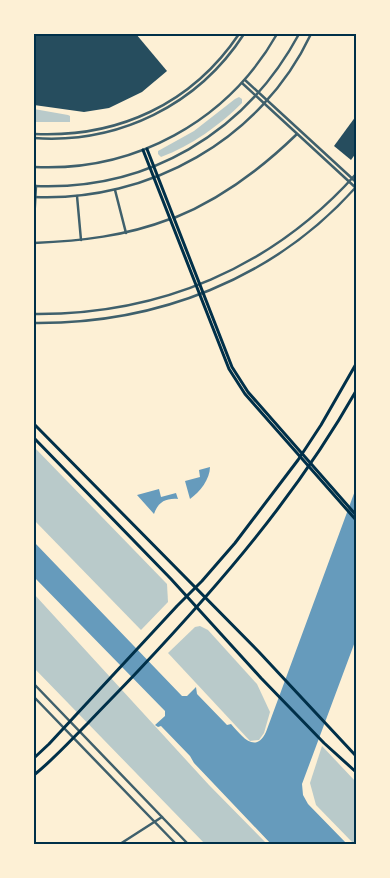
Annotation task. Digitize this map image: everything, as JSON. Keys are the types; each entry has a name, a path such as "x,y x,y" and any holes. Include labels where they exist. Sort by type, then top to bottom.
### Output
{"main road":[{"path":"145,150 201,294 227,356 238,376 248,392 356,520"},
{"path":"34,758 195,588 240,537 301,455 356,364"},
{"path":"34,775 74,738 162,646 255,540 310,465 356,391"},
{"path":"34,424 279,673 356,756"},
{"path":"34,438 187,596 324,743 356,772"},
{"path":"343,503 356,515"}],"street":[{"path":"34,134 67,135 90,132 122,123 156,110 186,91 207,74 239,34"},
{"path":"34,138 67,139 91,136 124,127 158,113 210,77 244,34"},
{"path":"34,167 59,168 100,163 145,150 174,136 198,122 243,82 278,34"},
{"path":"34,222 35,186 70,186 103,182 152,167 183,153 208,137 234,118 257,94 278,67 298,34"},
{"path":"34,197 77,196 115,190 156,178 188,163 215,147 241,126 265,102 294,65 311,34"},
{"path":"34,323 75,322 118,317 161,307 201,294 232,281 282,252 314,228 356,188 243,82"},
{"path":"265,102 356,182"},
{"path":"34,243 81,240 126,233 172,219 216,198 247,177 297,134"},
{"path":"34,314 116,309 163,298 198,286 238,267 277,244 312,217 356,174"},
{"path":"115,190 126,233"},
{"path":"77,196 81,240"},
{"path":"34,684 188,844"},
{"path":"34,696 176,844"},
{"path":"120,844 162,817"}],"shaded area":[{"path":"239,97 242,99 242,103 204,134 183,147 161,157 158,154 158,151 194,131"},
{"path":"34,109 68,115 70,116 70,122 34,122"},
{"path":"34,447 167,584 168,602 141,630 34,520"},
{"path":"34,594 209,785 267,844 205,844 34,668"},
{"path":"200,626 208,630 257,684 270,712 264,733 259,740 250,741 168,653 195,627"},
{"path":"322,746 356,782 356,844 316,805 310,783"}],"water":[{"path":"210,467 210,472 204,485 190,499 185,481 200,477 199,470"},
{"path":"356,488 356,639 302,784 303,795 308,804 347,844 271,844 161,726 155,725 165,716 165,711 34,577 34,542 182,696 187,696 196,687 197,694 227,725 231,724 248,741 257,742 262,739 266,732"},
{"path":"159,489 161,497 176,493 178,499 170,499 163,502 158,506 154,514 137,495"}],"building":[{"path":"34,34 136,34 167,71 142,92 109,108 84,112 34,105"},
{"path":"356,116 356,153 351,160 334,146"}]}
